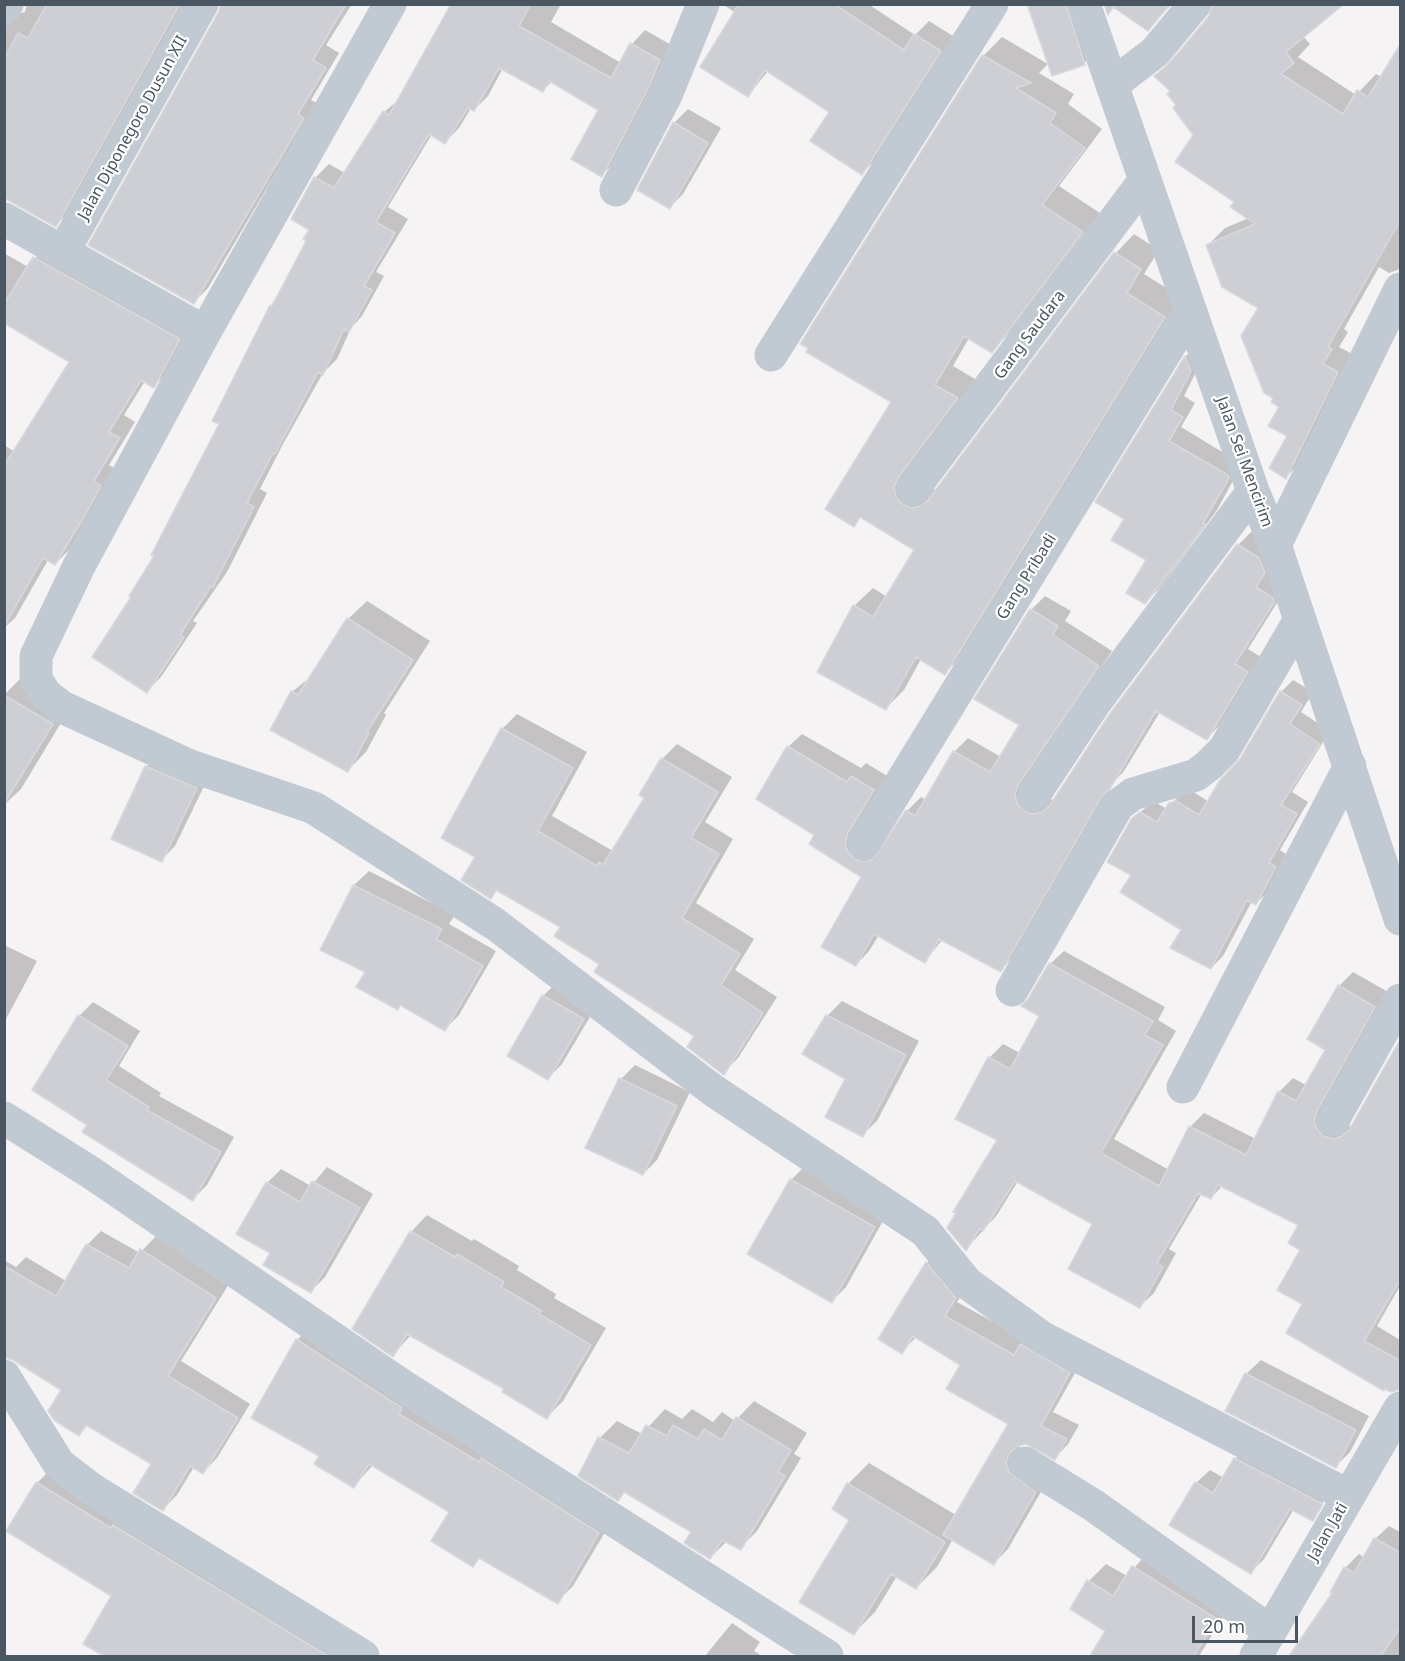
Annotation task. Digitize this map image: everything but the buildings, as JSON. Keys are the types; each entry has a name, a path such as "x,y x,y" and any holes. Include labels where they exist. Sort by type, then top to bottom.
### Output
{"street":[{"path":"4,9 7,4"},
{"name":"Jalan Diponegoro Dusun XII","path":"63,252 202,4"},
{"path":"390,4 205,333 79,566 36,657 36,679 46,695 62,707 188,765 314,808 495,924 714,1091 925,1231 967,1283 1043,1338 1349,1496"},
{"path":"616,190 666,94 703,4"},
{"path":"771,355 992,4"},
{"name":"Jalan Sei Mencirim","path":"1084,4 1253,491 1275,545 1401,919"},
{"path":"1112,85 1155,52 1195,4"},
{"name":"Gang Saudara","path":"913,489 1145,180"},
{"path":"4,219 205,333"},
{"path":"1275,545 1401,289"},
{"name":"Gang Pribadi","path":"864,843 1190,312"},
{"path":"1034,795 1094,705 1253,491"},
{"path":"1012,990 1118,805 1133,794 1196,775 1224,750 1299,621"},
{"path":"1183,1087 1350,766"},
{"path":"1333,1120 1401,1000"},
{"path":"4,1118 90,1172 406,1388 827,1656"},
{"path":"4,1376 59,1464 93,1490 363,1656"},
{"name":"Jalan Jati","path":"1263,1644 1401,1408"},
{"path":"1025,1463 1093,1505 1263,1644"}]}
